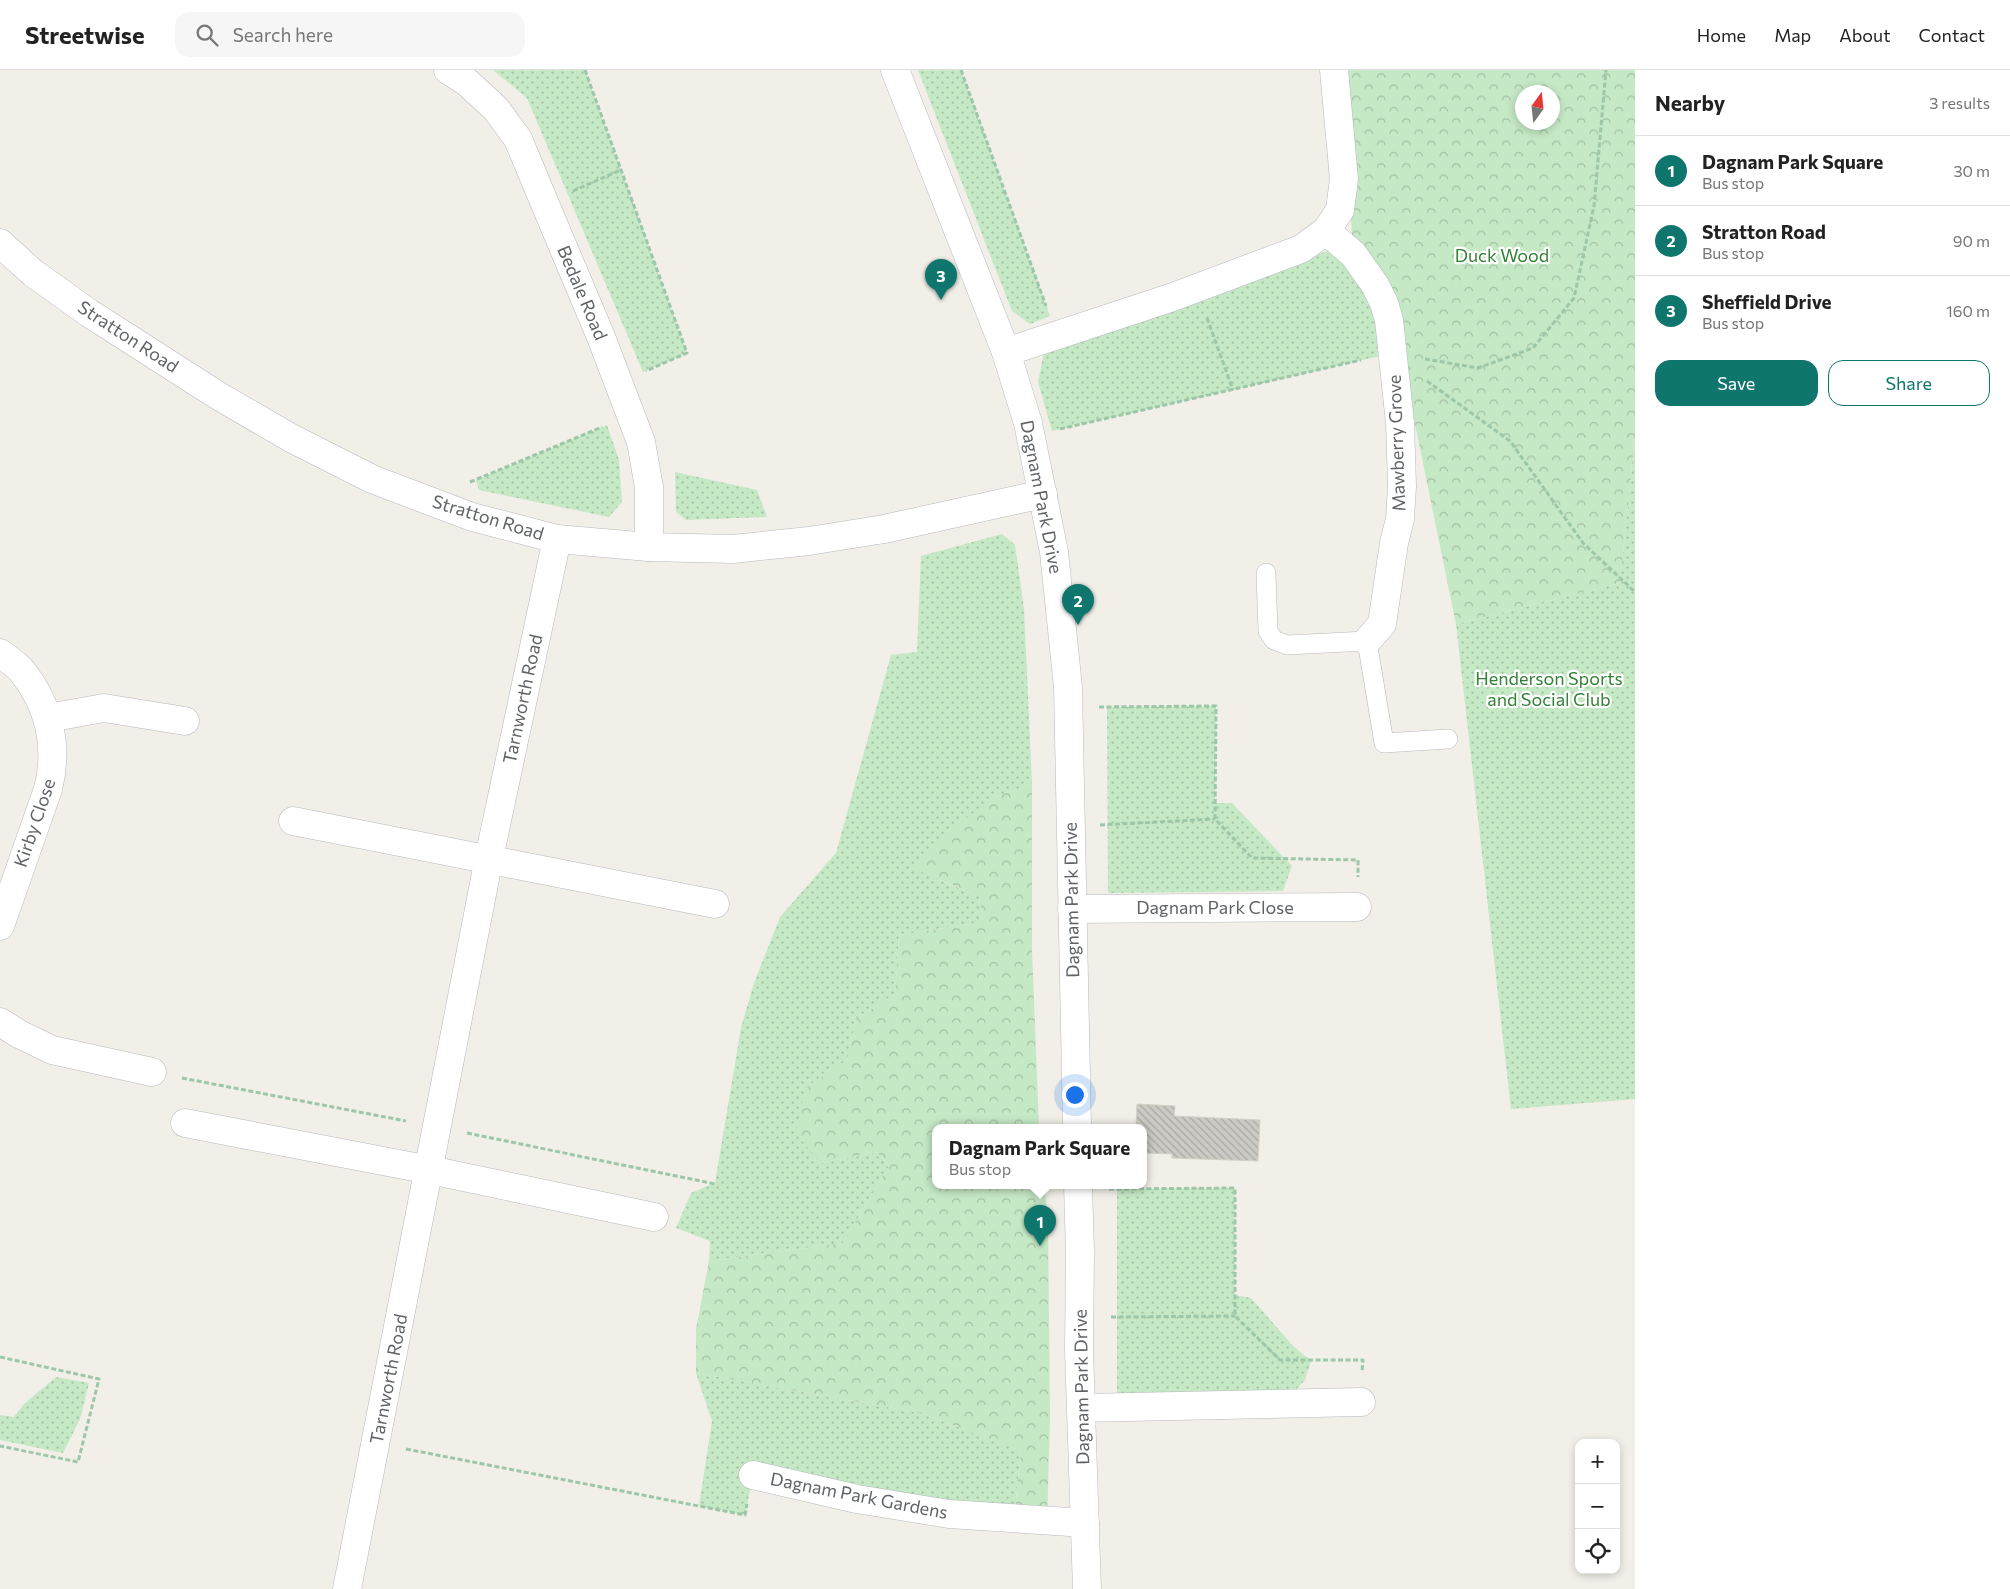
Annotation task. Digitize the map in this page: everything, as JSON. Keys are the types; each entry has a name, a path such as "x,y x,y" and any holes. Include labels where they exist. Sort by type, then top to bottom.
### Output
{"street":[{"name":"Bedale Road","path":"448,70 468,83 496,109 518,139 641,442 649,487 649,548"},
{"name":"Dagnam Park Drive","path":"895,70 1006,352 1031,436 1044,494 1060,603 1068,708 1077,1124"},
{"path":"1006,352 1196,288 1301,249 1326,231 1340,210 1344,179 1334,70"},
{"name":"Mawberry Grove","path":"1326,231 1353,254 1376,285 1389,320 1393,353 1400,423 1402,486 1400,519 1394,544 1382,624 1367,641"},
{"name":"Stratton Road","path":"0,243 33,273 89,313 217,395 291,438 364,475 472,517 557,540 649,548 733,549 809,541 884,529 1044,494"},
{"name":"Tarnworth Road","path":"347,1589 430,1170 489,858 557,540"},
{"name":"Kirby Close","path":"0,653 20,669 48,718 53,748 53,769 48,789 0,926"},
{"path":"48,718 104,708 185,721"},
{"path":"293,820 715,904"},
{"name":"Dagnam Park Close","path":"1072,909 1358,907"},
{"path":"0,1022 19,1034 52,1050 152,1072"},
{"path":"185,1123 430,1170 654,1217"},
{"name":"Dagnam Park Drive","path":"1079,1189 1080,1317 1087,1589"},
{"path":"1082,1408 1361,1402"},
{"name":"Dagnam Park Gardens","path":"753,1474 857,1499 950,1514 1085,1523"}],"lane":[{"path":"1266,573 1268,631 1274,640 1287,645 1367,641 1384,743 1448,739"}],"path":[{"path":"585,70 687,353 618,383"},
{"path":"961,70 1057,335"},
{"path":"1031,436 1393,353 1478,368 1533,348 1574,298 1594,206 1606,70"},
{"path":"545,204 621,170"},
{"path":"1196,288 1233,390"},
{"path":"1393,353 1430,384 1510,441 1583,543 1635,592"},
{"path":"428,500 631,414"},
{"path":"1068,708 1216,706 1215,819 1252,858 1358,860 1358,907"},
{"path":"1071,827 1215,819"},
{"path":"152,1072 438,1127 715,1184"},
{"path":"1147,1187 1235,1188 1235,1316"},
{"path":"1080,1317 1235,1316 1280,1360 1363,1360 1361,1402"},
{"path":"0,1358 99,1378 78,1462 0,1446"},
{"path":"376,1444 745,1515 753,1474"}],"green space":[{"path":"493,70 585,70 687,353 643,372 527,98"},
{"path":"918,70 961,70 1050,316 1030,324 1012,311"},
{"name":"Duck Wood","path":"1343,70 1635,70 1635,435 1620,583 1456,624 1408,390 1353,254"},
{"path":"1344,245 1393,353 1052,431 1038,382 1044,353"},
{"path":"607,425 619,460 622,502 609,517 479,490 476,480"},
{"name":"Henderson Sports and Social Club","path":"1635,435 1635,1099 1511,1109 1456,624 1620,583"},
{"path":"675,472 757,490 767,517 686,520 676,512"},
{"path":"1002,534 1015,545 1024,609 1032,784 992,798 939,880 979,896 983,922 899,935 895,994 856,1019 846,1061 805,1088 821,1163 877,1152 889,1166 843,1243 709,1261 710,1241 676,1228 691,1193 715,1183 741,1028 754,983 780,917 836,853 891,655 917,652 921,556"},
{"path":"1216,706 1215,803 1232,803 1292,866 1283,891 1108,893 1107,707"},
{"path":"1032,784 1032,950 1039,1124 932,1124 932,1189 1044,1189 1048,1217 1050,1419 1047,1521 1014,1519 1021,1451 921,1413 696,1373 696,1329 709,1261 843,1243 889,1166 877,1152 821,1163 796,1134 805,1088 846,1061 856,1019 895,994 899,935 983,922 979,896 914,869 944,836 992,798"},
{"path":"1235,1188 1235,1295 1251,1298 1293,1346 1311,1361 1305,1380 1296,1390 1117,1393 1117,1189"},
{"path":"696,1373 921,1413 1021,1451 1014,1519 753,1475 745,1515 699,1506 712,1421"},
{"path":"56,1377 89,1383 80,1419 63,1453 0,1440 0,1415 14,1417 24,1404"}],"building":[{"path":"1137,1104 1175,1106 1174,1116 1260,1120 1258,1161 1172,1158 1172,1154 1147,1153 1147,1124 1136,1124"}],"place":[{"name":"Sheffield Drive","path":"941,300"},
{"name":"Stratton Road","path":"1078,625"},
{"name":"Dagnam Park Square","path":"1040,1246"}]}
